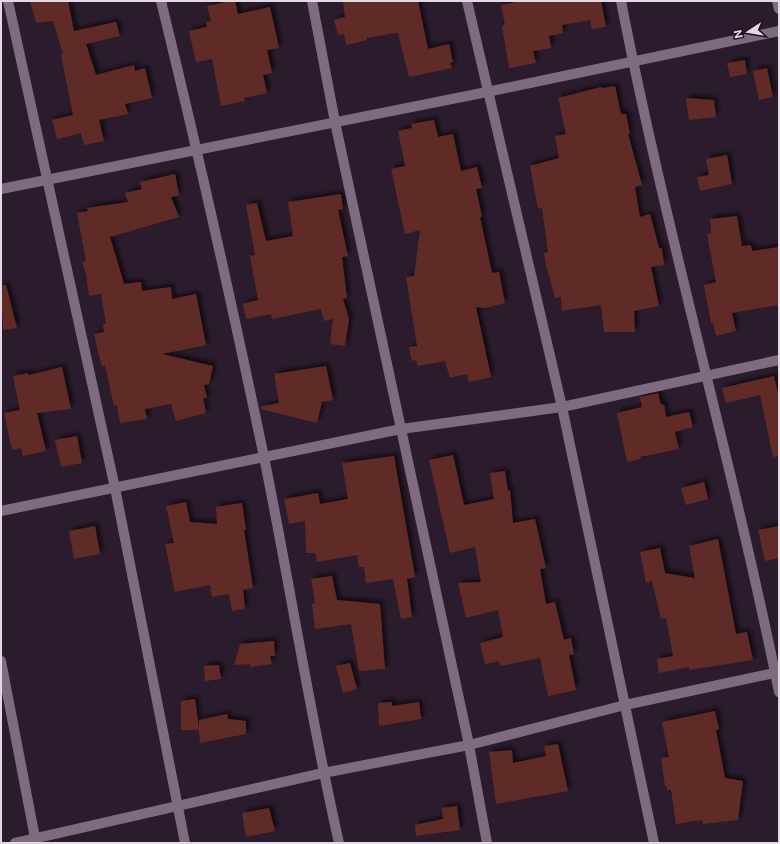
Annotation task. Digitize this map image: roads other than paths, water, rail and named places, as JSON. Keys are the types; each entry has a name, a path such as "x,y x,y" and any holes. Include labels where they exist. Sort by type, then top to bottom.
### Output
{"street":[{"path":"8,1 115,488 185,843"},
{"path":"161,1 197,150 264,458 323,773 339,843"},
{"path":"312,1 335,122 469,745 487,843"},
{"path":"467,1 487,92 562,407 654,843"},
{"path":"621,1 633,62 777,673 779,692"},
{"path":"777,1 779,9"},
{"path":"1,189 487,92 779,31"},
{"path":"1,511 401,429 562,407 779,360"},
{"path":"1,661 35,841"},
{"path":"15,843 35,841 177,806 323,773 469,745 625,705 777,673"}]}
